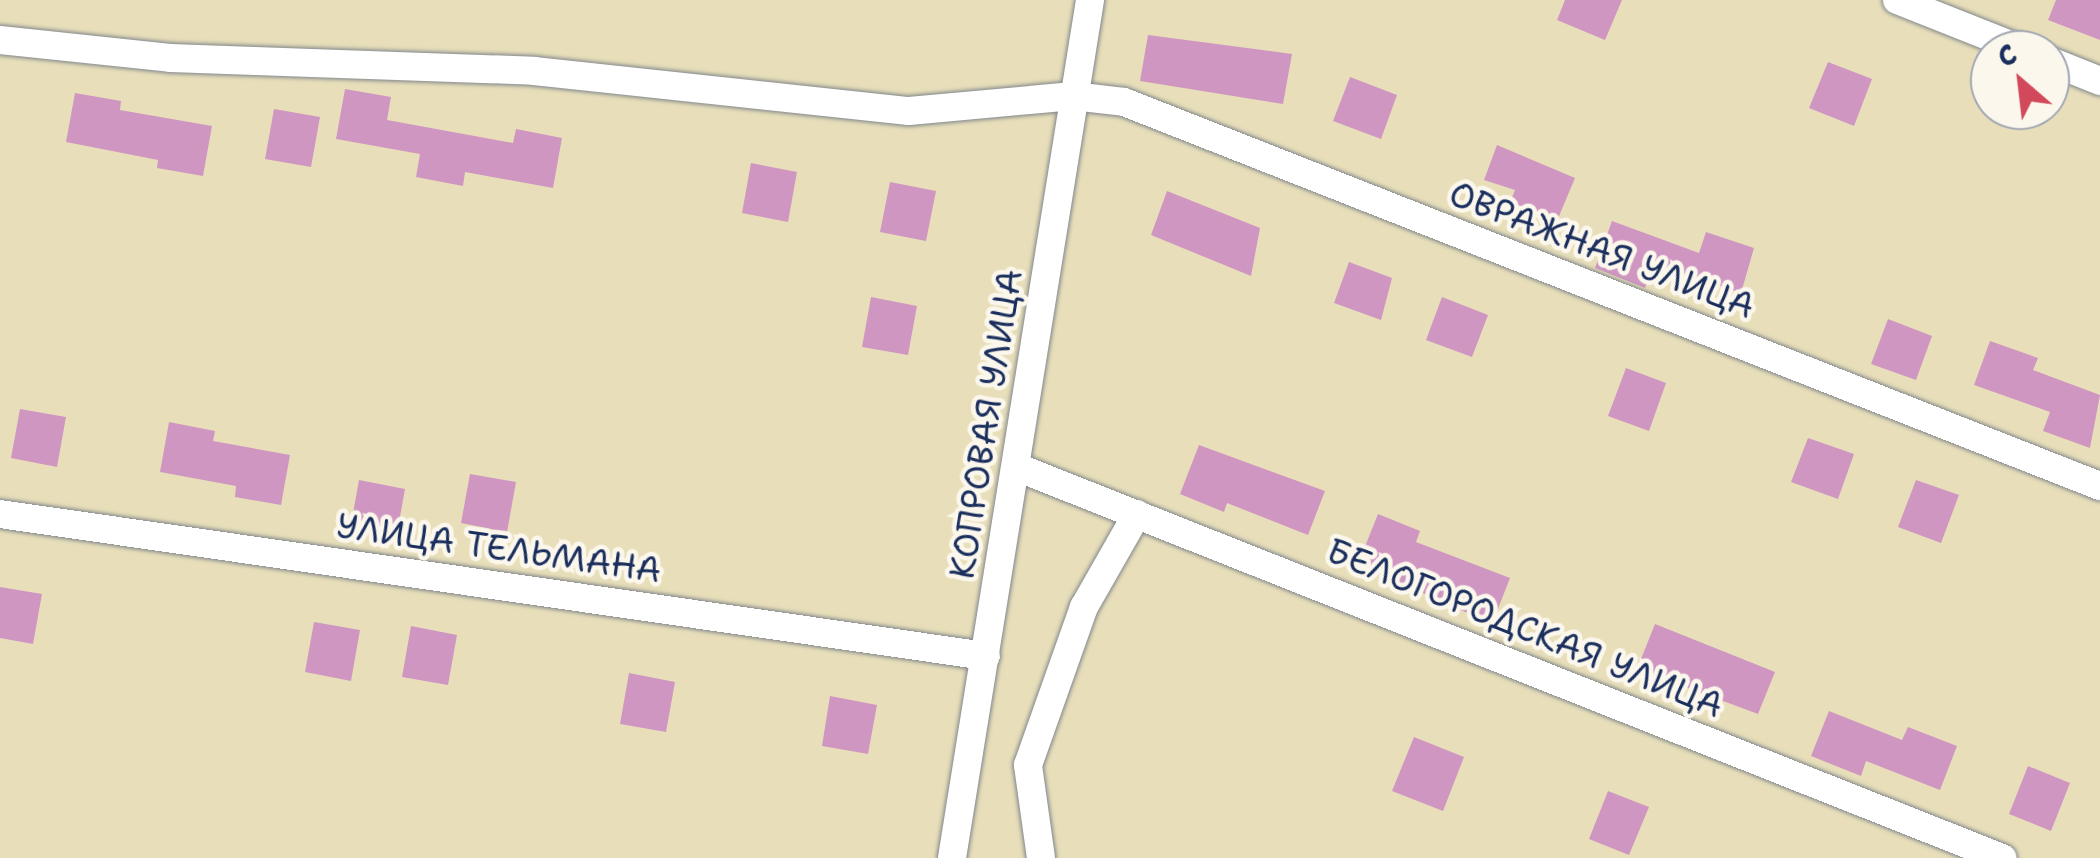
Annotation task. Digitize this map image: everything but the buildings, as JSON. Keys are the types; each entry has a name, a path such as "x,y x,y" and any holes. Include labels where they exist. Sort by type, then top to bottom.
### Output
{"street":[{"name":"КОПРОВАЯ УЛИЦА","path":"952,858 1019,468 1090,0"},
{"path":"1897,0 1973,30"},
{"name":"ОВРАЖНАЯ УЛИЦА","path":"0,40 170,58 534,71 908,111 1073,96 1124,102 2100,486"},
{"path":"2070,69 2100,80"},
{"name":"БЕЛОГОРОДСКАЯ УЛИЦА","path":"1019,468 2002,858"},
{"name":"УЛИЦА ТЕЛЬМАНА","path":"0,514 986,656"},
{"path":"1041,858 1028,765 1084,607 1136,514"}]}
